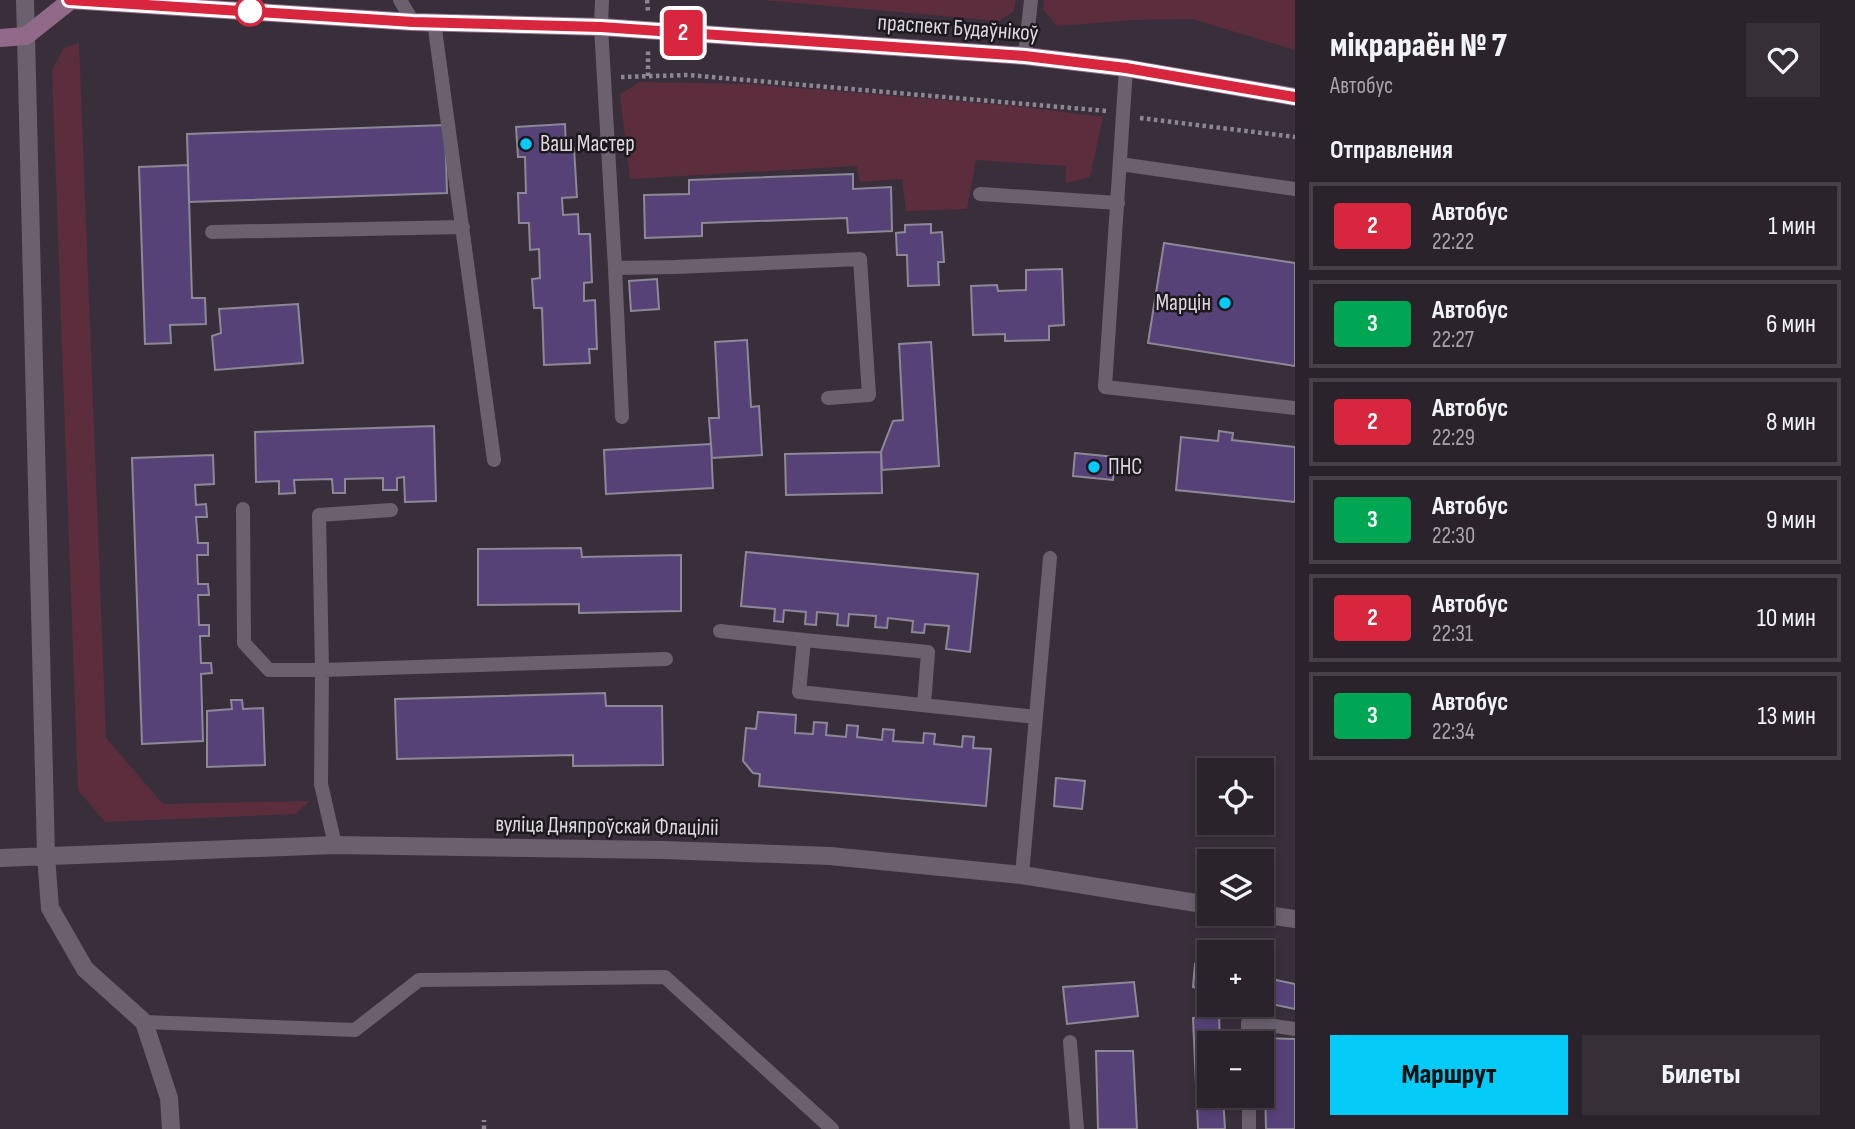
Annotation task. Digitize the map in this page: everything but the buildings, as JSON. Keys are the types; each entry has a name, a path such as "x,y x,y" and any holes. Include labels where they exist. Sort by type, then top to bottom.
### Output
{"main road":[{"name":"праспект Будаўнікоў","path":"26,36 69,0 413,22 601,27 1025,56 1126,68 1295,97"},
{"path":"0,38 26,36"}],"street":[{"path":"25,0 46,856 50,908 85,969 144,1023 169,1098 171,1129"},
{"name":"вуліца Дняпроўскай Флаціліі","path":"0,858 335,845 663,850 830,856 1023,875 1197,903"},
{"path":"1274,916 1295,919"}],"lane":[{"path":"400,0 413,22"},
{"path":"602,0 601,27 622,416"},
{"path":"1025,56 1031,0"},
{"path":"434,22 494,460"},
{"path":"1126,68 1105,387 1295,408"},
{"path":"1121,164 1295,189"},
{"path":"980,194 1118,203"},
{"path":"212,232 463,227"},
{"path":"615,268 860,259 869,395 828,398"},
{"path":"243,509 244,643 270,670 666,659"},
{"path":"335,845 321,784 319,515 391,510"},
{"path":"1023,875 1050,558"},
{"path":"720,631 928,652 924,705"},
{"path":"804,640 799,692 1036,717"},
{"path":"144,1023 355,1030 419,980 665,977 832,1129"},
{"path":"1248,1031 1248,1022 1295,1029"},
{"path":"1070,1042 1077,1129"},
{"path":"1249,1108 1249,1129"}],"path":[{"path":"604,77 688,75 1102,110 1124,116 1295,137"},
{"path":"484,1120 484,1129"}],"shaded area":[{"path":"761,0 1016,0 1014,11 999,21"},
{"path":"1044,0 1295,0 1295,50 1192,19 1057,26 1043,9"},
{"path":"79,43 106,738 163,804 310,801 295,814 105,822 78,790 52,70 64,48"},
{"path":"640,82 751,84 1017,106 1103,117 1090,177 1066,183 1066,166 976,160 967,209 906,211 902,179 860,182 857,166 630,179 620,94"}],"bus line":[{"name":"2","path":"69,0 413,22 601,27 1025,56 1126,68 1295,97"}],"place":[{"name":"Ваш Мастер","path":"526,144"},
{"name":"Марцін","path":"1225,303"},
{"name":"ПНС","path":"1094,467"}]}
